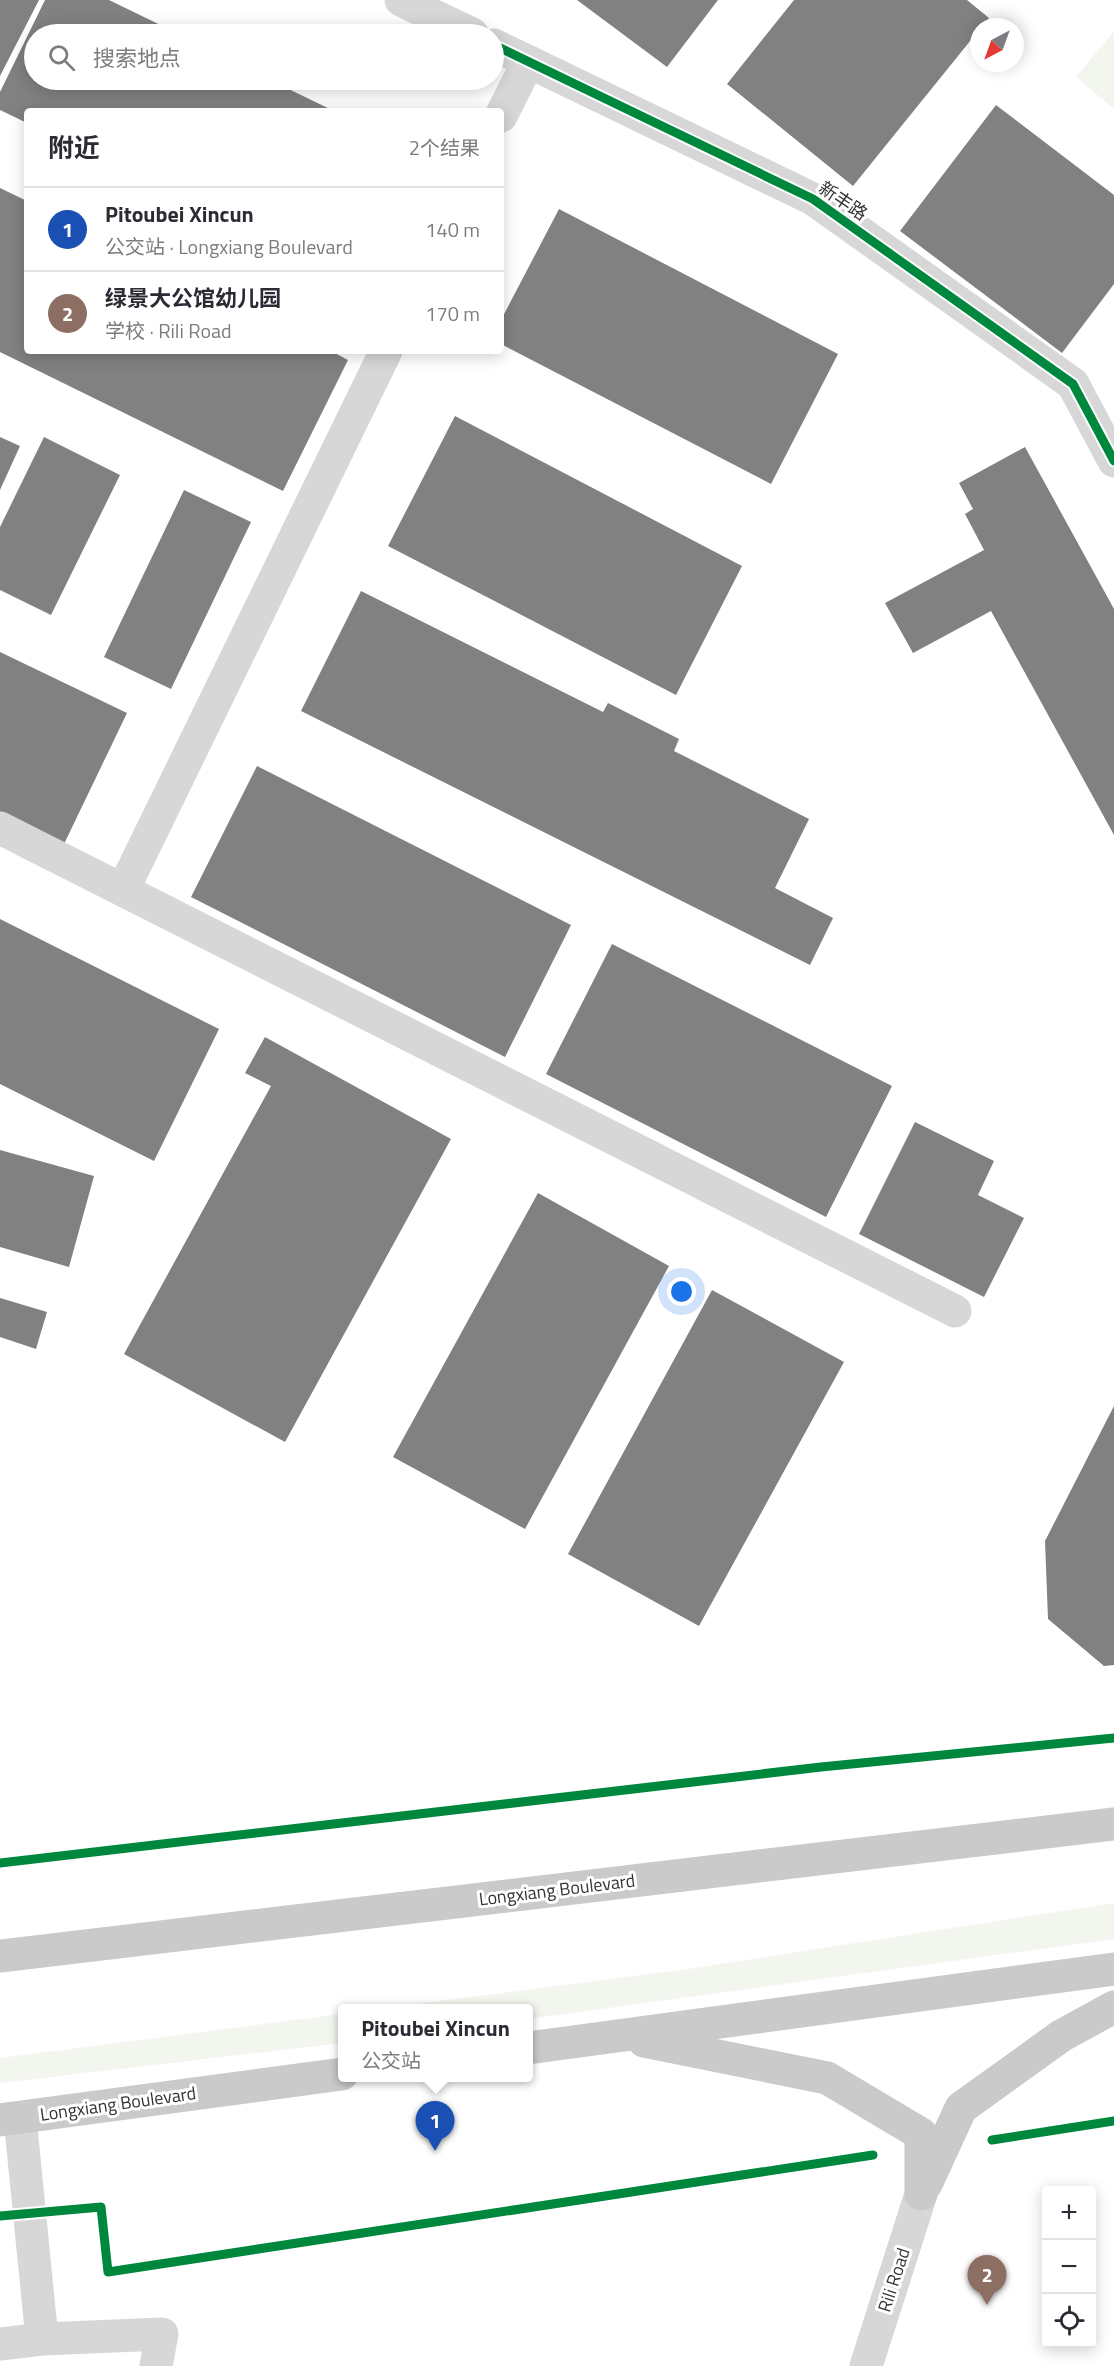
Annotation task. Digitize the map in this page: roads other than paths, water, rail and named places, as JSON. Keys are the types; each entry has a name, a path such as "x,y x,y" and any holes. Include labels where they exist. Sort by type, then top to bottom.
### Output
{"main road":[{"name":"Longxiang Boulevard","path":"0,1956 1114,1824"},
{"path":"533,2047 1114,1969"},
{"path":"921,2194 961,2108 1061,2036 1114,2007"},
{"path":"619,2036 827,2078 921,2134 921,2194"},
{"name":"Longxiang Boulevard","path":"10,2119 338,2075"}],"street":[{"path":"401,0 451,24"},
{"name":"新丰路","path":"504,50 813,199 1073,384 1114,461"},
{"path":"504,110 528,62"},
{"path":"123,890 385,354"},
{"path":"0,828 955,1311"},
{"path":"10,2119 42,2339"},
{"name":"Rili Road","path":"866,2366 921,2194"},
{"path":"0,2344 42,2339 162,2334 156,2366"}],"place":[{"name":"Pitoubei Xincun","path":"435,2151"},
{"name":"绿景大公馆幼儿园","path":"987,2305"}]}
